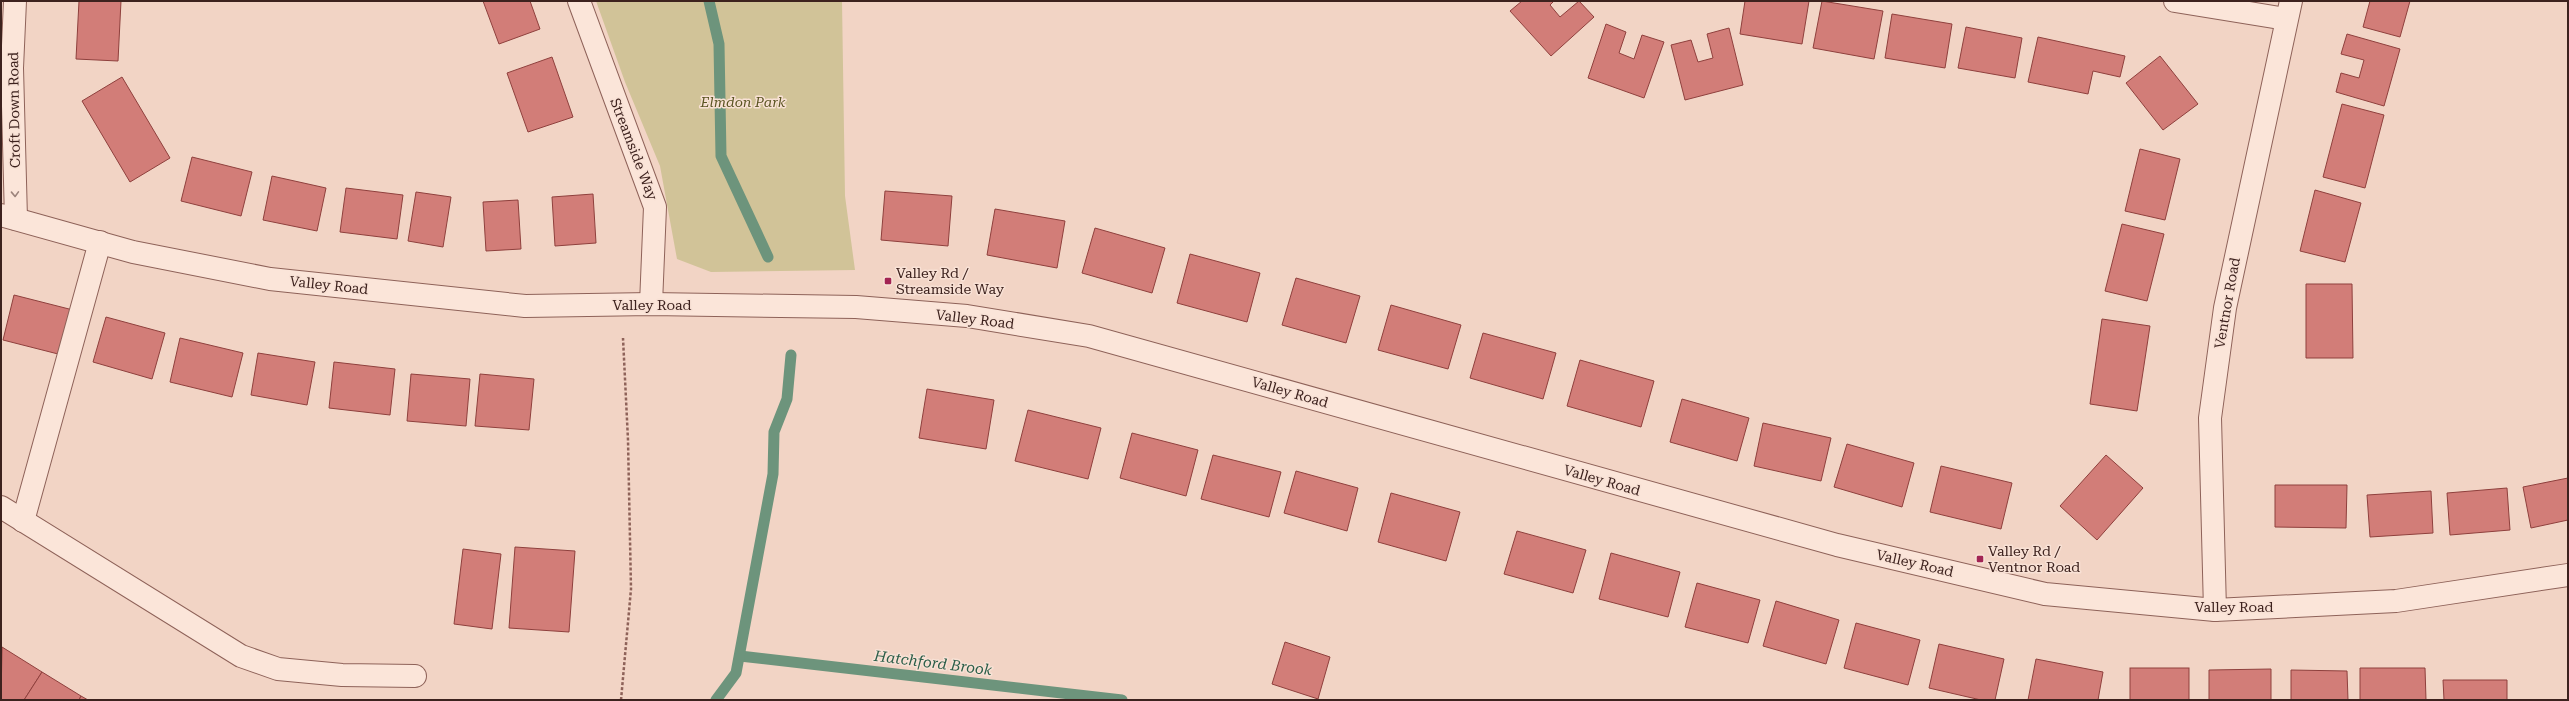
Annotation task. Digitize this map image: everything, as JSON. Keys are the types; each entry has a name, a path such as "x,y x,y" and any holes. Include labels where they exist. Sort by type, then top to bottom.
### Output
{"street":[{"name":"Croft Down Road","path":"8,217 15,1"},
{"name":"Streamside Way","path":"579,1 656,206 651,304"},
{"path":"2175,1 2288,10"},
{"name":"Ventnor Road","path":"2215,610 2210,418 2225,308 2288,10"},
{"name":"Valley Road","path":"8,217 133,252 270,279 525,306 651,304 856,307 967,316 1089,336 1844,547 2045,594 2215,610 2396,601 2568,575"},
{"path":"23,521 100,242"},
{"path":"1,507 241,656 278,669 342,675 415,676"}],"path":[{"path":"621,700 631,589 628,440 623,338"}],"green space":[{"name":"Elmdon Park","path":"596,1 842,1 845,196 855,270 711,272 677,259 660,166 625,82"}],"building":[{"path":"79,1 121,1 118,61 76,59"},
{"path":"483,1 530,1 540,29 499,44"},
{"path":"1522,1 1554,1 1550,5 1560,17 1579,1 1594,17 1551,56 1510,11"},
{"path":"1745,1 1809,1 1802,44 1740,34"},
{"path":"1822,1 1883,11 1874,59 1813,48"},
{"path":"2370,1 2410,1 2400,37 2363,27"},
{"path":"1892,14 1952,24 1945,68 1885,58"},
{"path":"1606,24 1626,32 1619,53 1634,59 1642,35 1664,42 1644,98 1588,78"},
{"path":"1966,27 2022,38 2015,78 1958,68"},
{"path":"1729,28 1743,85 1685,100 1671,45 1691,40 1698,62 1713,58 1707,34"},
{"path":"2347,34 2400,49 2384,106 2336,92 2341,73 2359,78 2364,60 2341,54"},
{"path":"2038,37 2125,56 2120,77 2093,71 2088,94 2028,82"},
{"path":"2160,56 2198,104 2163,130 2126,83"},
{"path":"552,57 573,117 528,132 507,73"},
{"path":"122,77 170,158 130,182 82,101"},
{"path":"2342,104 2384,115 2365,188 2323,177"},
{"path":"2140,149 2180,159 2165,220 2125,211"},
{"path":"192,157 252,172 241,216 181,201"},
{"path":"272,176 326,188 317,231 263,220"},
{"path":"346,188 403,195 397,239 340,232"},
{"path":"2315,190 2361,203 2345,262 2300,251"},
{"path":"885,191 952,196 948,246 881,240"},
{"path":"416,192 451,197 443,247 408,241"},
{"path":"593,194 596,243 555,246 552,197"},
{"path":"518,200 521,249 486,251 483,202"},
{"path":"995,209 1065,221 1057,268 987,255"},
{"path":"2122,224 2164,234 2147,301 2105,291"},
{"path":"1095,228 1165,248 1152,293 1082,273"},
{"path":"1190,254 1260,273 1247,322 1177,303"},
{"path":"1296,278 1360,296 1346,343 1282,325"},
{"path":"2306,284 2352,284 2353,358 2306,358"},
{"path":"14,295 73,310 62,355 3,340"},
{"path":"1391,305 1461,325 1448,369 1378,350"},
{"path":"106,317 165,333 152,379 93,362"},
{"path":"2102,319 2150,326 2137,411 2090,404"},
{"path":"1483,333 1556,353 1543,399 1470,378"},
{"path":"180,338 243,353 232,397 170,382"},
{"path":"258,353 315,362 307,405 251,395"},
{"path":"1580,360 1654,381 1641,427 1567,406"},
{"path":"334,362 395,369 390,415 329,408"},
{"path":"411,374 470,379 466,426 407,421"},
{"path":"480,374 534,379 529,430 475,426"},
{"path":"927,389 994,400 986,449 919,438"},
{"path":"1682,399 1749,418 1737,461 1670,442"},
{"path":"1028,410 1101,428 1088,479 1015,461"},
{"path":"1763,423 1831,438 1821,481 1754,466"},
{"path":"1132,433 1198,450 1186,496 1120,478"},
{"path":"1847,444 1914,463 1902,507 1834,487"},
{"path":"1213,455 1281,472 1269,517 1201,499"},
{"path":"2106,455 2143,488 2097,540 2060,506"},
{"path":"1941,466 2012,483 2001,529 1930,512"},
{"path":"1296,471 1358,488 1347,531 1284,513"},
{"path":"2568,478 2568,520 2531,528 2523,487"},
{"path":"2275,485 2347,485 2346,528 2275,527"},
{"path":"2507,488 2510,530 2450,535 2447,493"},
{"path":"2431,491 2433,533 2370,537 2367,495"},
{"path":"1391,493 1460,512 1446,561 1378,542"},
{"path":"1517,531 1586,550 1573,593 1504,574"},
{"path":"515,547 575,551 569,632 509,628"},
{"path":"463,549 501,554 492,629 454,624"},
{"path":"1611,553 1680,572 1668,617 1599,599"},
{"path":"1697,583 1760,600 1748,643 1685,627"},
{"path":"1776,601 1839,620 1826,664 1763,646"},
{"path":"1856,623 1920,640 1908,685 1844,668"},
{"path":"1285,642 1330,657 1318,699 1272,684"},
{"path":"1939,644 2004,659 1995,700 1981,700 1929,688"},
{"path":"2,647 42,672 24,700 1,700"},
{"path":"2036,659 2103,672 2098,700 2028,700"},
{"path":"2130,668 2189,668 2189,700 2130,700"},
{"path":"2360,668 2425,668 2426,700 2360,700"},
{"path":"2271,669 2271,700 2209,700 2209,670"},
{"path":"2291,670 2347,671 2348,700 2291,700"},
{"path":"42,672 81,696 79,700 24,700"},
{"path":"2443,680 2507,680 2507,700 2444,700"},
{"path":"81,696 88,700 79,700"}],"waterway":[{"name":"Hatchford Brook","path":"709,1 719,44 721,156 768,257"},
{"name":"Hatchford Brook","path":"716,700 736,673 773,474 774,432 787,399 791,355"},
{"name":"Hatchford Brook","path":"740,656 1122,700"}],"place":[{"name":"Valley Rd / Streamside Way","path":"888,281"},
{"name":"Valley Rd / Ventnor Road","path":"1980,559"}]}
